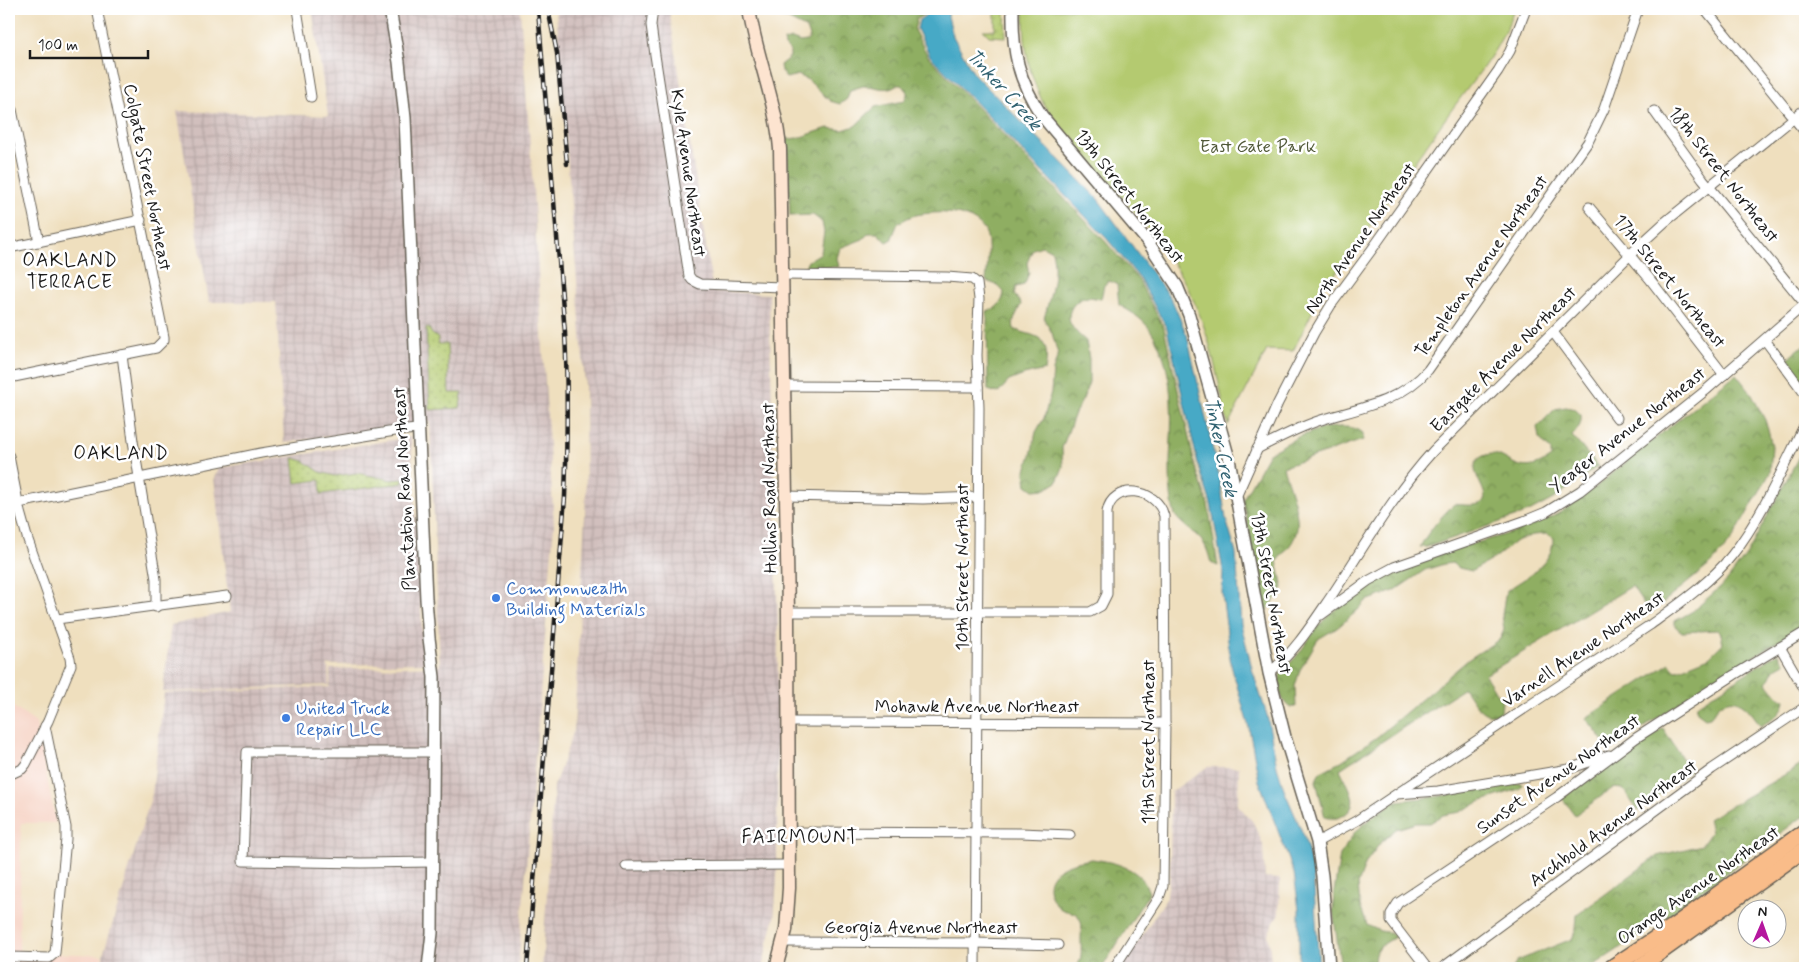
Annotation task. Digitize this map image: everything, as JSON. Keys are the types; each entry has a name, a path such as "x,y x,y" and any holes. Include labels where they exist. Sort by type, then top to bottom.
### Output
{"highway":[{"name":"Orange Avenue Northeast","path":"1611,968 1666,931 1805,831"},
{"name":"Orange Avenue Northeast","path":"1638,968 1805,849"}],"main road":[{"name":"Hollins Road Northeast","path":"749,9 778,128 789,722 788,912 776,968"}],"street":[{"name":"Colgate Street Northeast","path":"98,9 164,337 164,340 156,348 122,355"},
{"path":"297,9 311,97"},
{"name":"Plantation Road Northeast","path":"390,9 405,118 418,429 429,638 434,677 435,752 432,933 428,968"},
{"name":"Kyle Avenue Northeast","path":"653,9 651,25 655,55 689,276 692,280 700,284 862,276"},
{"name":"13th Street Northeast","path":"1012,9 1013,42 1016,59 1020,74 1033,102 1054,130 1148,242 1177,286 1202,356 1237,495 1247,560 1269,673 1281,722 1317,842 1322,876 1329,968"},
{"name":"North Avenue Northeast","path":"1237,495 1278,403 1314,333 1331,305 1498,71 1510,51 1526,9"},
{"name":"Templeton Avenue Northeast","path":"1257,449 1305,426 1401,394 1412,387 1428,370 1588,142 1604,109 1638,9"},
{"path":"1706,9 1805,132"},
{"path":"9,95 39,242"},
{"name":"Eastgate Avenue Northeast","path":"1269,673 1292,652 1317,618 1405,484 1422,463 1665,222 1805,109"},
{"name":"18th Street Northeast","path":"1654,111 1688,159 1805,304"},
{"name":"17th Street Northeast","path":"1589,207 1659,290 1724,375"},
{"path":"9,248 141,220"},
{"name":"10th Street Northeast","path":"862,276 947,277 974,280 978,286 975,968"},
{"name":"Yeager Avenue Northeast","path":"1317,618 1368,581 1394,567 1524,521 1561,504 1580,491 1724,375 1805,304"},
{"path":"1553,332 1617,418"},
{"path":"1765,340 1805,394"},
{"path":"9,378 122,355 139,478 156,579 156,606"},
{"path":"784,386 978,386"},
{"name":"Varnell Avenue Northeast","path":"1317,842 1356,821 1683,602 1722,566 1742,542 1805,424"},
{"path":"14,504 261,453 418,429"},
{"path":"9,456 14,504 28,537 71,665 45,726 26,764 22,769 9,775"},
{"name":"11th Street Northeast","path":"978,612 1081,613 1090,612 1101,606 1107,594 1107,512 1109,502 1118,495 1134,492 1150,496 1159,503 1164,516 1165,723 1162,891 1114,968"},
{"path":"786,496 923,499 978,497"},
{"path":"56,619 227,596"},
{"path":"788,612 978,612"},
{"name":"Sunset Avenue Northeast","path":"1426,968 1392,921 1391,914 1398,903 1557,796 1636,738 1805,632"},
{"path":"1780,647 1805,690"},
{"name":"Archbold Avenue Northeast","path":"1442,968 1712,769 1805,707"},
{"name":"Mohawk Avenue Northeast","path":"789,722 1165,723"},
{"path":"9,958 49,958 55,953 66,827 45,726"},
{"path":"1394,795 1438,792 1569,769 1619,751"},
{"path":"433,862 361,863 243,860 247,752 435,752"},
{"path":"788,832 1070,835"},
{"path":"626,866 788,865"},
{"name":"Georgia Avenue Northeast","path":"783,942 1058,945"}],"shaded area":[{"path":"312,9 520,9 554,525 518,968 103,968 103,955 152,794 164,693 330,687 330,669 440,666 430,421 284,443 276,302 209,302 177,111 328,116"},
{"path":"669,9 713,291 769,294 778,629 777,880 774,919 762,968 542,968 554,786 574,730 586,495 585,385 556,10"},
{"path":"411,437 424,663 328,665 329,685 163,692 171,625 230,612 214,478 219,468"},
{"path":"9,704 36,723 56,823 21,823 19,952 102,955 102,968 9,968"},
{"path":"1207,767 1239,767 1238,805 1253,822 1263,844 1265,878 1280,879 1279,913 1268,934 1272,968 1121,968 1166,899 1170,877 1171,792"}],"green space":[{"path":"777,9 926,9 924,14 917,19 914,30 928,56 1104,240 1138,279 1164,328 1195,465 1208,504 1218,566 1211,563 1207,549 1202,541 1180,522 1175,515 1170,481 1170,392 1164,359 1158,343 1149,328 1135,315 1119,305 1117,284 1109,281 1104,285 1101,299 1084,298 1076,302 1071,309 1069,314 1070,323 1075,331 1086,341 1089,359 1089,382 1062,448 1063,467 1057,482 1046,489 1034,490 1027,485 1025,473 1036,432 1044,418 1058,354 1052,333 1044,319 1054,277 1052,251 1042,246 1033,249 1027,263 1029,273 1024,285 1016,287 1014,294 1021,304 1013,322 1014,329 1037,337 1044,343 1047,356 1045,370 1009,381 998,393 988,390 987,312 999,305 1004,292 997,285 986,281 988,241 985,231 979,224 963,216 944,213 909,217 898,223 891,240 887,242 877,233 869,233 863,239 840,248 837,258 839,267 805,267 808,261 821,253 824,232 822,222 813,215 790,216 787,139 798,138 828,128 843,130 855,126 875,107 904,101 907,90 901,85 884,89 863,86 850,90 847,99 840,104 830,101 808,80 798,75 786,78 781,71 780,65 790,57 790,51 785,46 784,41 792,39 800,42 807,41 810,37 807,29 779,15"},
{"path":"995,9 1005,9 1006,37 989,36 983,30 995,30"},
{"name":"East Gate Park","path":"1024,9 1514,9 1502,37 1488,61 1341,267 1325,286 1293,351 1267,350 1228,425 1208,339 1198,311 1179,272 1154,236 1044,105 1030,69 1025,35"},
{"path":"426,328 429,328 432,334 438,338 438,344 447,344 449,393 462,393 460,408 430,410"},
{"path":"1805,344 1805,384 1786,360"},
{"path":"1736,374 1751,393 1766,422 1772,446 1770,473 1732,540 1712,563 1650,613 1632,586 1485,675 1502,702 1501,711 1495,714 1484,712 1475,704 1464,688 1340,769 1353,799 1352,805 1350,810 1342,816 1335,818 1325,817 1316,781 1319,773 1340,762 1377,737 1469,659 1500,639 1504,630 1502,614 1506,591 1544,563 1552,547 1553,538 1547,534 1533,535 1516,541 1495,558 1472,571 1459,568 1453,563 1425,570 1394,591 1366,601 1337,628 1318,639 1300,670 1295,686 1296,706 1291,708 1284,702 1280,692 1280,676 1322,622 1354,596 1389,575 1446,552 1526,528 1561,512 1596,487"},
{"path":"1566,407 1575,409 1581,415 1578,429 1572,436 1598,466 1555,498 1529,512 1427,547 1420,547 1435,524 1454,504 1474,505 1483,502 1485,496 1475,469 1477,461 1486,455 1493,454 1521,466 1529,467 1551,457 1551,451 1539,438 1537,427 1555,409"},
{"path":"1339,427 1360,431 1363,433 1363,440 1283,467 1296,511 1297,529 1292,543 1277,561 1283,588 1263,615 1243,499 1269,453 1298,437 1323,428"},
{"path":"1805,445 1805,625 1692,694 1611,750 1586,718 1670,663 1675,671 1709,657 1723,643 1721,634 1717,630 1682,632 1675,626 1675,621 1693,611 1727,581 1747,554"},
{"path":"293,458 304,461 320,472 335,476 357,473 392,480 403,479 403,483 321,494 320,480 296,483"},
{"path":"1778,653 1785,663 1774,669 1767,683 1778,696 1785,700 1782,710 1777,716 1761,726 1744,705 1733,701 1727,701 1720,705 1710,717 1705,718 1697,712 1698,704"},
{"path":"1663,728 1690,771 1638,811 1623,789 1613,788 1575,815 1562,798"},
{"path":"1805,763 1805,815 1665,918 1590,968 1513,968 1517,961 1572,939 1576,929 1577,915 1657,856 1702,845 1711,832 1708,819"},
{"path":"1520,783 1523,785 1519,789 1479,802 1460,812 1443,815 1430,823 1416,823 1396,829 1381,842 1366,862 1358,884 1360,906 1367,925 1380,931 1392,933 1395,937 1376,952 1375,968 1341,968 1333,911 1334,892 1340,855 1354,833 1376,814 1397,801"},
{"path":"1092,859 1118,864 1134,872 1145,884 1149,893 1102,968 1076,968 1081,954 1081,921 1076,914 1057,906 1050,893 1049,884 1055,872 1069,864"}],"water":[{"path":"929,9 949,9 948,16 953,36 974,74 1098,199 1172,300 1187,335 1219,476 1226,519 1236,553 1241,624 1253,672 1267,715 1277,766 1285,792 1304,836 1313,870 1319,968 1299,968 1299,910 1294,873 1259,781 1249,728 1231,665 1222,593 1223,571 1211,504 1198,464 1167,329 1140,279 1107,239 930,56 917,29 919,20 926,15"}],"railway":[{"path":"527,968 565,497 567,435 565,333 538,9"},
{"path":"548,9 557,53 567,164"}],"place":[{"name":"Commonwealth Building Materials","path":"496,598"},
{"name":"United Truck Repair LLC","path":"286,718"}],"district":[{"name":"OAKLAND TERRACE","path":"70,270"},
{"name":"OAKLAND","path":"121,452"},
{"name":"FAIRMOUNT","path":"800,836"}],"water label":[{"name":"Tinker Creek","path":"1005,89"},
{"name":"Tinker Creek","path":"1222,447"}]}
